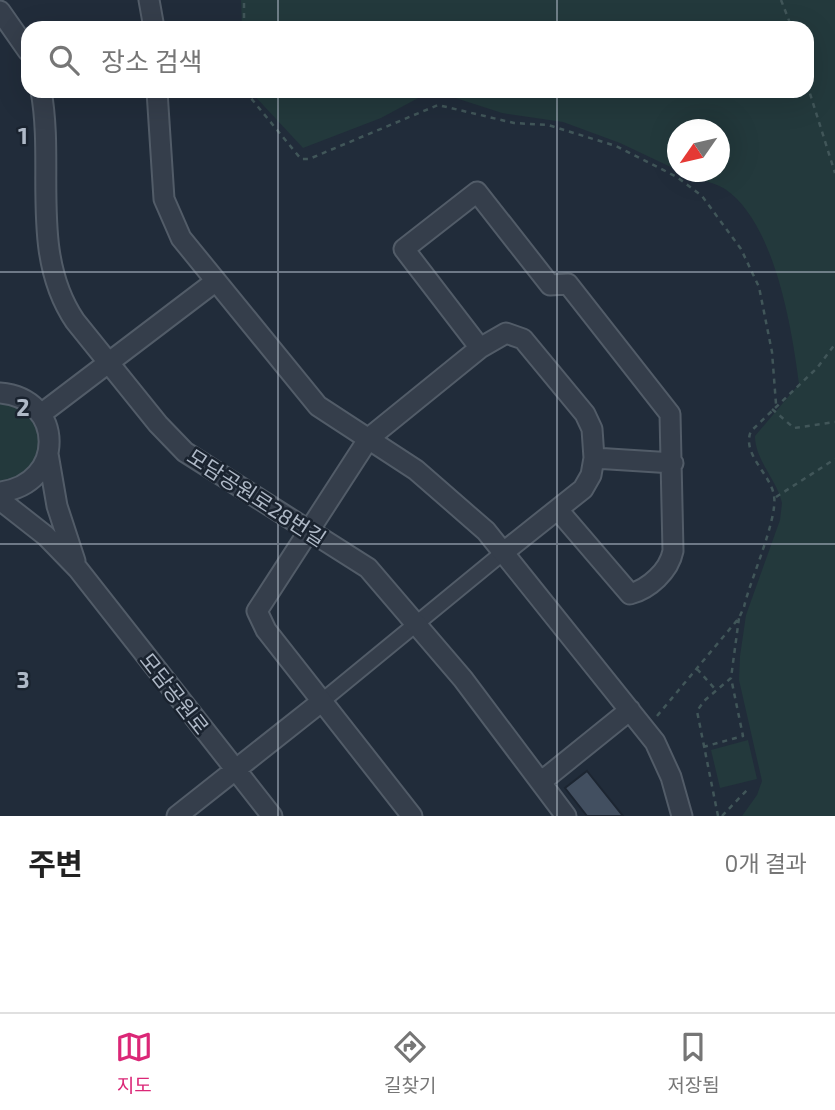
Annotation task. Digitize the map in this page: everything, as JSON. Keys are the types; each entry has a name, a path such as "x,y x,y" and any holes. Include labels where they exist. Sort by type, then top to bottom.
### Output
{"street":[{"path":"149,0 153,21"},
{"path":"0,11 21,41"},
{"name":"모담공원로28번길","path":"41,98 51,264 64,304 171,440 185,452 368,568 416,622 542,781 566,816"},
{"path":"157,98 164,199 181,238 318,406 439,487 505,551 646,730 664,758 682,816"},
{"path":"480,348 404,249 477,192 550,285 568,284 665,404 670,414 673,463 671,562 638,592 630,594 623,590 558,510"},
{"path":"41,414 216,281"},
{"path":"177,816 236,771 321,702 416,622 583,489 591,475 594,458 592,429 585,414 523,339 506,333 480,348 369,438 257,611 266,630 321,702 412,816"},
{"path":"0,381 9,395 41,414 47,427 48,454 57,506 78,569"},
{"path":"0,492 17,489 31,482 42,469 48,454"},
{"path":"594,458 673,463"},
{"path":"0,500 47,536 78,569"},
{"name":"모담공원로","path":"78,569 272,816"},
{"path":"542,781 630,710"}],"path":[{"path":"244,0 244,21"},
{"path":"781,0 789,21"},
{"path":"252,98 301,159 309,159 438,105 502,121 548,125 616,146 677,177 702,196 741,249 759,287 772,352 776,404"},
{"path":"811,98 835,173"},
{"path":"703,747 743,736 731,678 739,618 773,514 775,497 748,444 751,431 776,404 817,368 835,344"},
{"path":"772,409 794,428 835,422"},
{"path":"775,497 835,459"},
{"path":"646,730 739,618"},
{"path":"697,669 717,691"},
{"path":"720,816 697,711 731,678"},
{"path":"720,816 748,789"}],"green space":[{"path":"241,0 835,0 835,816 742,816 757,795 762,781 739,680 740,656 746,615 780,520 782,503 762,462 755,436 799,384 786,307 769,251 757,226 742,205 725,189 708,182 730,182 730,119 667,119 667,165 620,143 563,122 502,113 456,98 814,98 814,21 242,21"},
{"path":"257,98 418,98 381,118 303,148"},
{"path":"0,403 17,409 30,418 37,430 39,443 37,456 29,468 17,477 0,483"},
{"path":"748,740 757,779 720,788 711,750"}],"building":[{"path":"587,771 623,816 587,816 565,788"}]}
